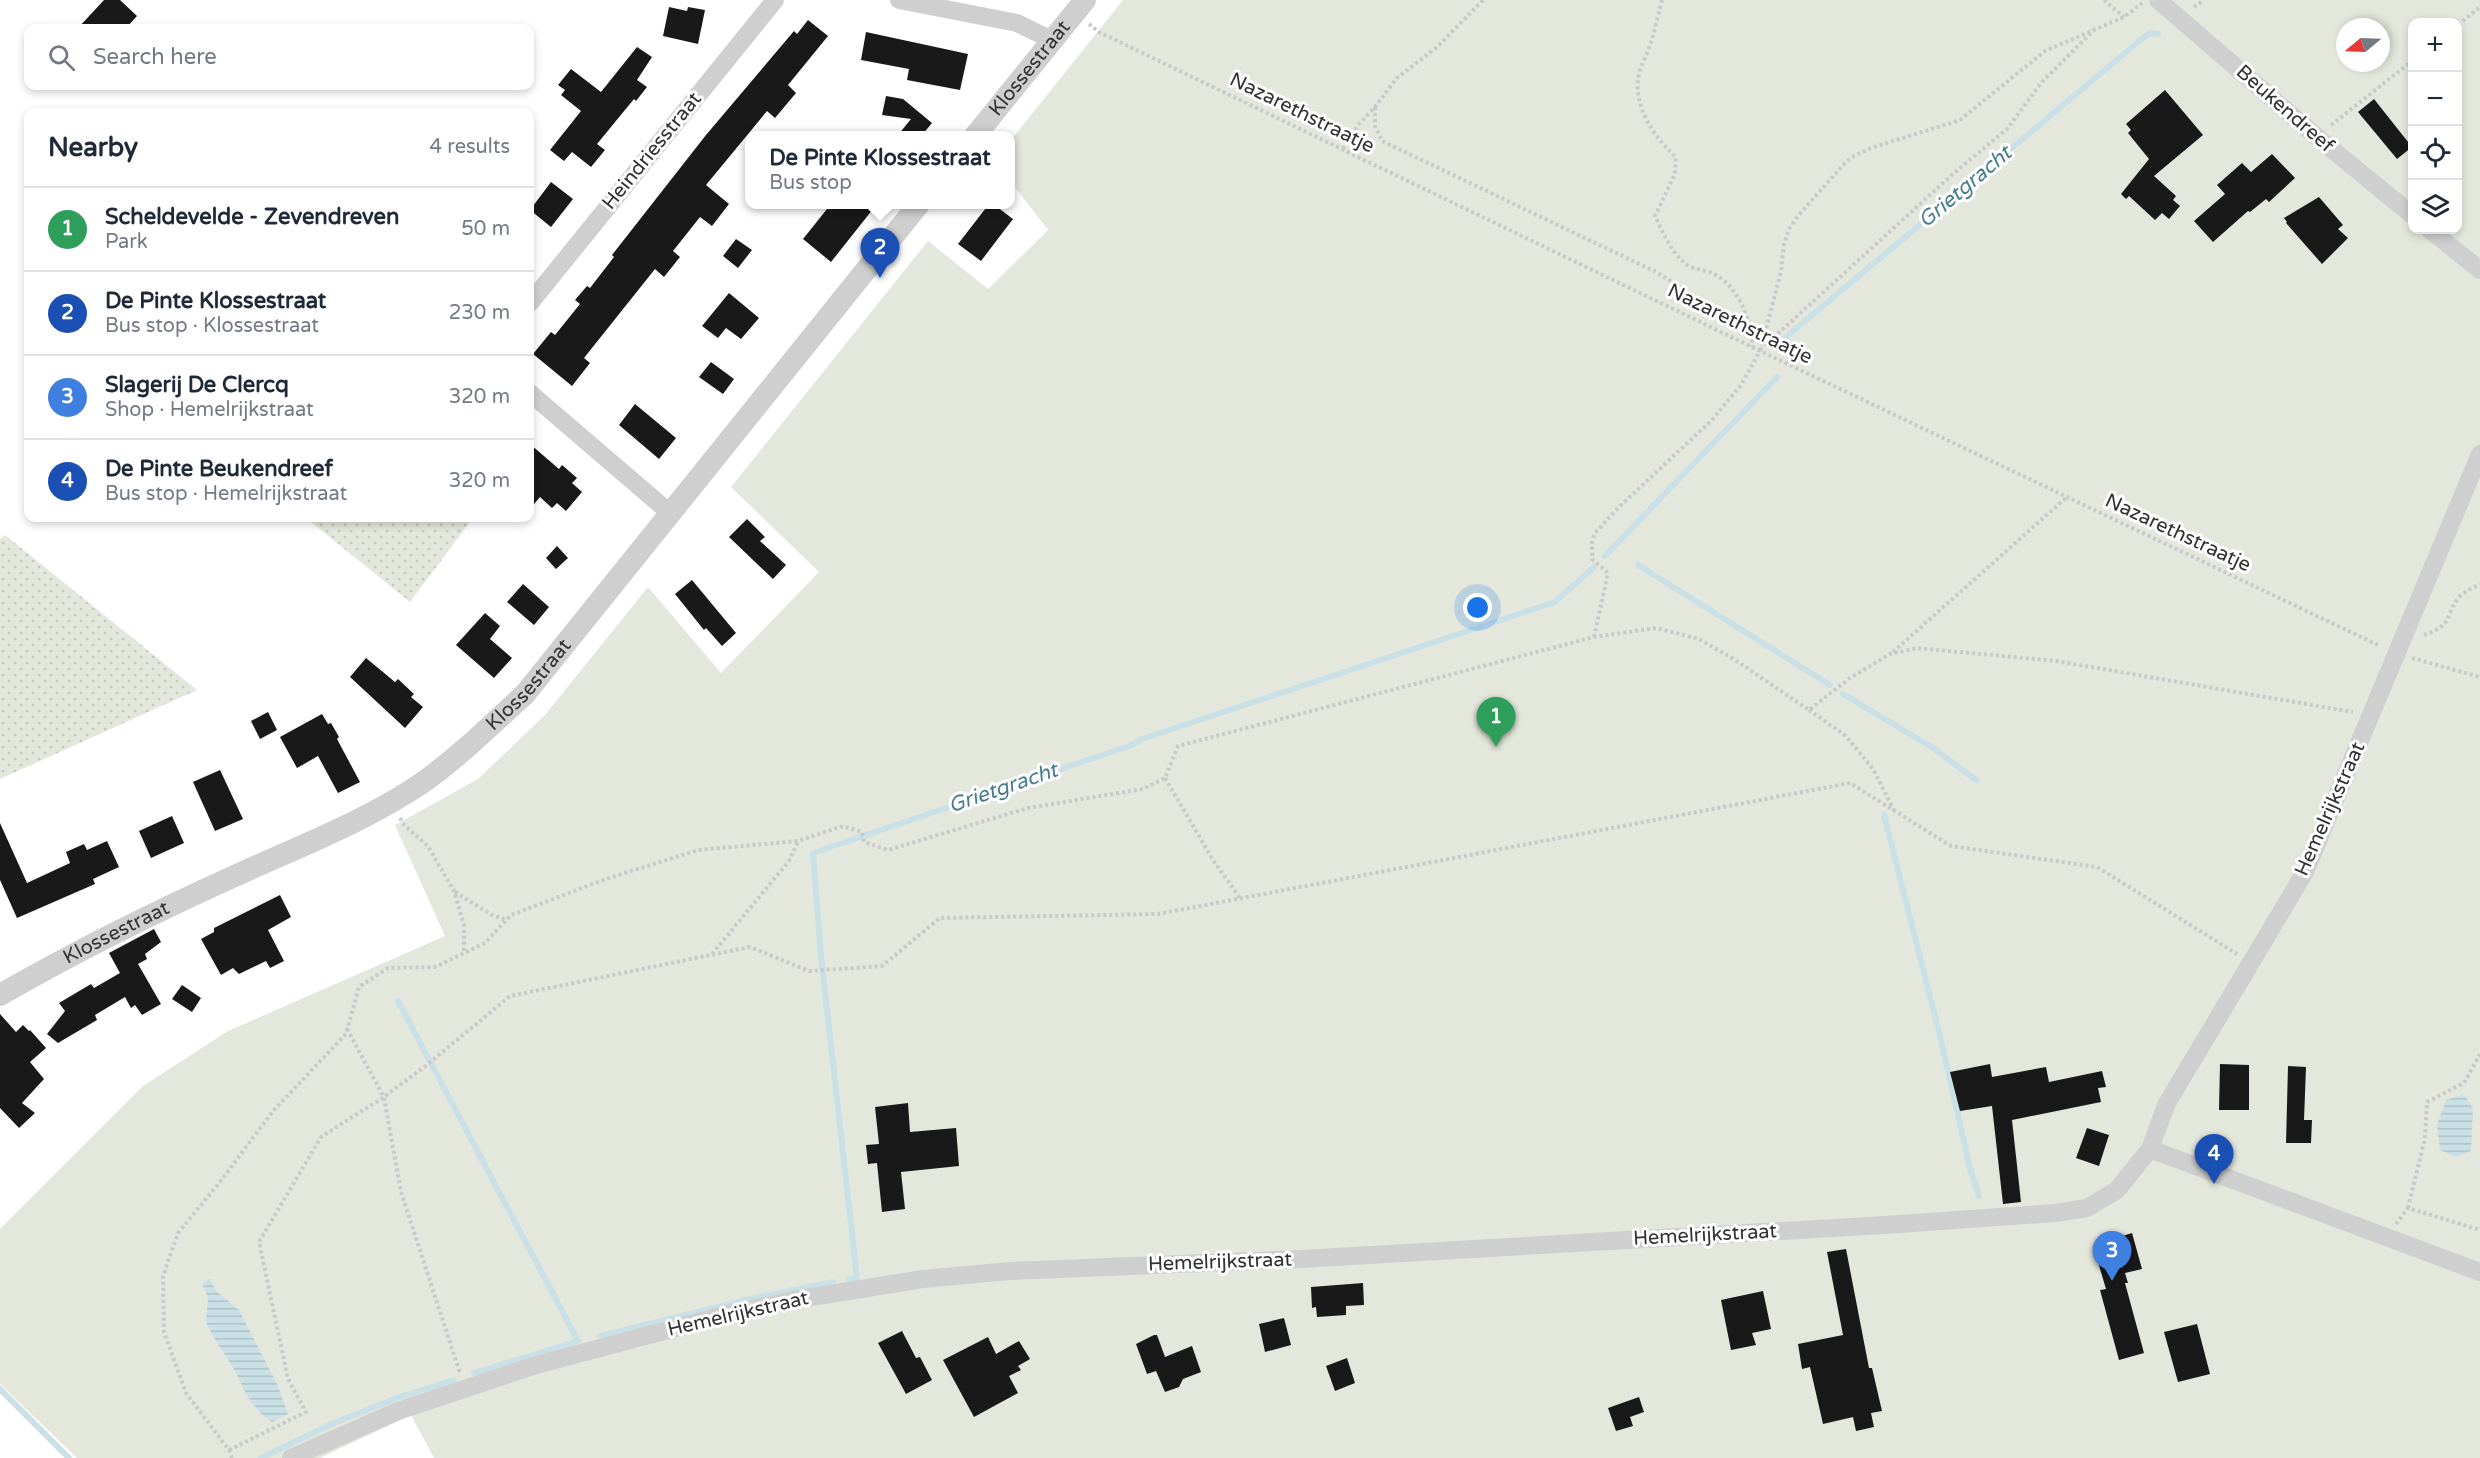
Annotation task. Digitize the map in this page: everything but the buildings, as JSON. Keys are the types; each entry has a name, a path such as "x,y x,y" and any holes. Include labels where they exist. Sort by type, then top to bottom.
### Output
{"street":[{"name":"Heindriesstraat","path":"534,298 775,0"},
{"path":"900,0 1017,22 1052,40"},
{"name":"Beukendreef","path":"2158,0 2408,212"},
{"name":"Klossestraat","path":"978,131 1080,6"},
{"name":"Klossestraat","path":"0,995 69,955 156,911 365,815 422,783 467,747 525,694 915,209"},
{"path":"2435,234 2480,270"},
{"path":"534,396 670,513"},
{"name":"Hemelrijkstraat","path":"291,1458 398,1411 536,1365 728,1314 793,1300 923,1279 1010,1271 1410,1253 2055,1213 2087,1208 2118,1190 2150,1149 2166,1105 2305,872 2480,454"},
{"path":"2150,1149 2480,1272"}],"path":[{"path":"1343,149 1348,135 1355,131 1397,78 1437,47 1483,0"},
{"path":"1662,0 1651,45 1638,80 1639,101 1657,140 1676,157 1675,174 1655,216 1669,244 1688,265 1716,275 1736,294 1751,331 1752,347"},
{"path":"2104,0 2124,17"},
{"path":"1594,637 1608,573 1592,559 1591,549 1595,533 1618,508 1712,420 1741,386 1760,351 1781,272 1789,229 1798,216 1852,157 1871,148 1960,120 2045,51 2124,17 2145,0"},
{"name":"Nazarethstraatje","path":"1080,6 1099,32 1760,351 2397,654 2480,677"},
{"path":"2462,21 2480,7"},
{"path":"1760,351 1953,173 2007,129 2041,83 2096,28"},
{"path":"2317,137 2408,64"},
{"path":"1375,107 1375,126 1382,141 1656,272 1751,331"},
{"path":"1809,710 1850,678 1890,654 2067,497"},
{"path":"2397,654 2414,639 2437,631 2447,623 2460,596 2480,584"},
{"path":"232,1458 229,1450 186,1393 164,1332 164,1276 178,1233 220,1182 273,1111 346,1034 359,987 388,968 435,967 485,943 511,915 606,879 698,850 798,841 843,826 862,832 864,842 888,850 1028,808 1143,789 1165,778 1178,746 1594,637 1656,628 1699,639 1732,658 1846,736 1873,769 1894,811"},
{"path":"1890,654 1917,648 2056,661 2371,715"},
{"path":"1165,778 1213,860 1240,898"},
{"path":"229,1450 306,1412 288,1379 259,1242 321,1137 384,1097 428,1065 510,996 750,947 809,970 882,966 940,918 1158,914 1850,783 1951,846 2097,867 2251,962"},
{"path":"392,800 404,825 428,846 454,891 465,925 464,953"},
{"path":"712,954 789,861 798,841"},
{"path":"454,891 492,915 507,920"},
{"path":"347,1029 384,1097 401,1192 464,1388"},
{"path":"2386,1237 2408,1208 2425,1138 2427,1102 2464,1083 2480,1054"},
{"path":"2408,1208 2480,1230"}],"shaded area":[{"path":"1123,0 2480,0 2480,1458 434,1458 411,1415 320,1458 77,1458 0,1384 0,1229 143,1086 228,1031 445,936 395,825 478,779 545,715 648,587 721,673 819,572 731,487 928,241 988,289 1048,230 1015,187 1015,135"},
{"path":"311,522 470,522 410,602"},
{"path":"5,535 197,690 0,779 0,539"}],"water":[{"path":"2464,1094 2473,1109 2471,1151 2456,1157 2440,1150 2437,1125 2446,1100"},
{"path":"210,1279 216,1291 239,1310 278,1386 288,1414 272,1422 260,1413 247,1396 206,1322 208,1297 202,1283"}],"waterway":[{"name":"Grietgracht","path":"1774,347 2149,33 2158,34"},
{"name":"Grietgracht","path":"1605,556 1777,377"},
{"path":"1638,565 1830,685"},
{"name":"Grietgracht","path":"849,1279 857,1278 821,956 813,853 1129,746 1142,739 1555,602 1594,567"},
{"path":"1843,694 1933,748 1976,780"},
{"path":"1884,815 1939,1032 1970,1168 1979,1196"},
{"path":"398,1001 578,1341 474,1373"},
{"path":"600,1336 758,1297 833,1282"},
{"path":"261,1458 334,1423 397,1398 454,1380"},
{"path":"0,1389 69,1458"}],"place":[{"name":"De Pinte Klossestraat","path":"880,278"},
{"name":"Scheldevelde - Zevendreven","path":"1496,747"},
{"name":"De Pinte Beukendreef","path":"2214,1184"},
{"name":"Slagerij De Clercq","path":"2112,1281"}]}
